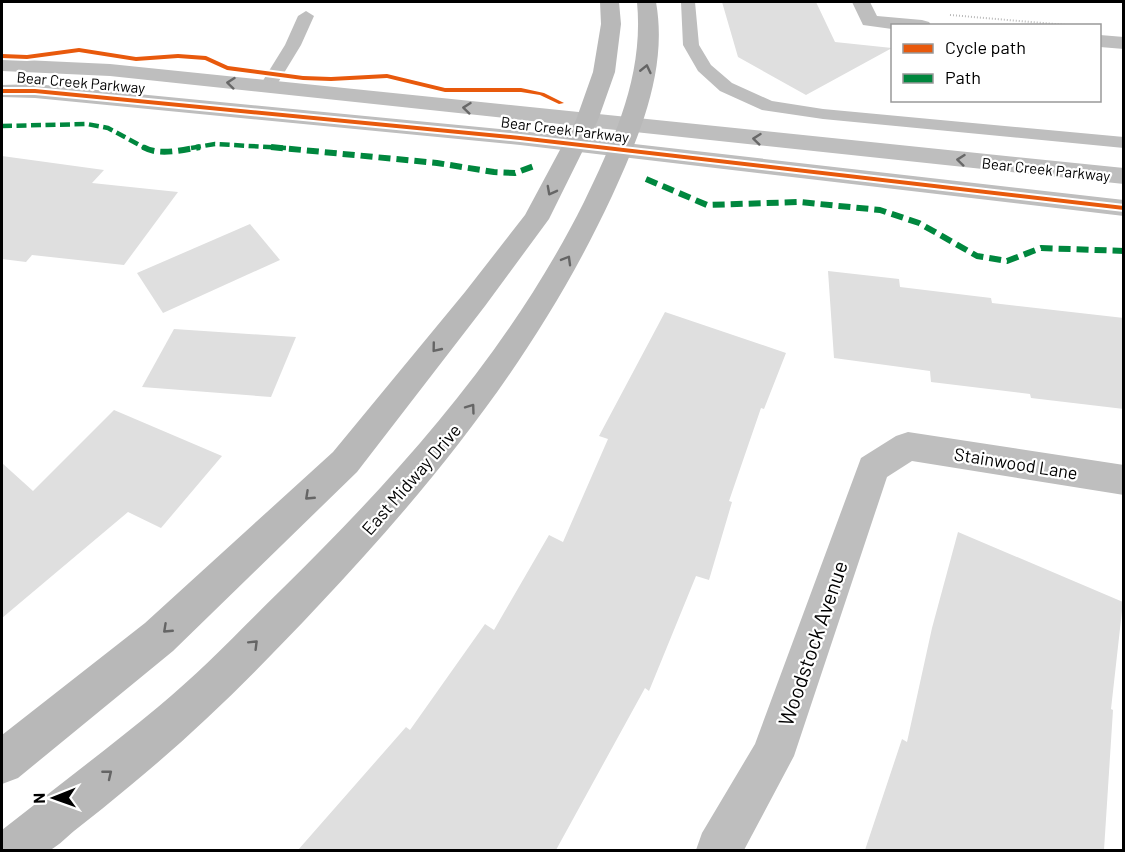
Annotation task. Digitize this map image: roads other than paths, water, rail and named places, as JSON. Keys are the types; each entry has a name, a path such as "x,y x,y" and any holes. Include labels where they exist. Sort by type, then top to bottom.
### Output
{"main road":[{"path":"2,762 159,637 345,462 536,219 582,132 604,72 611,24 610,2"},
{"name":"East Midway Drive","path":"14,850 197,701 366,532 467,414 538,311 588,223 625,139 648,64 650,17 647,2"}],"street":[{"path":"861,2 870,21 901,24"},
{"path":"1101,41 1124,43"},
{"name":"Bear Creek Parkway","path":"2,65 110,70 267,87 1124,208"},
{"name":"Bear Creek Parkway","path":"2,91 35,91 582,132"},
{"name":"Bear Creek Parkway","path":"625,139 1124,176"},
{"name":"Stainwood Lane","path":"909,446 1124,480"},
{"name":"Woodstock Avenue","path":"719,850 772,756 873,468 909,446"}],"lane":[{"path":"688,2 691,45 704,68 726,87 768,105 823,114 1124,143"},
{"path":"267,87 293,45 306,16"}]}
